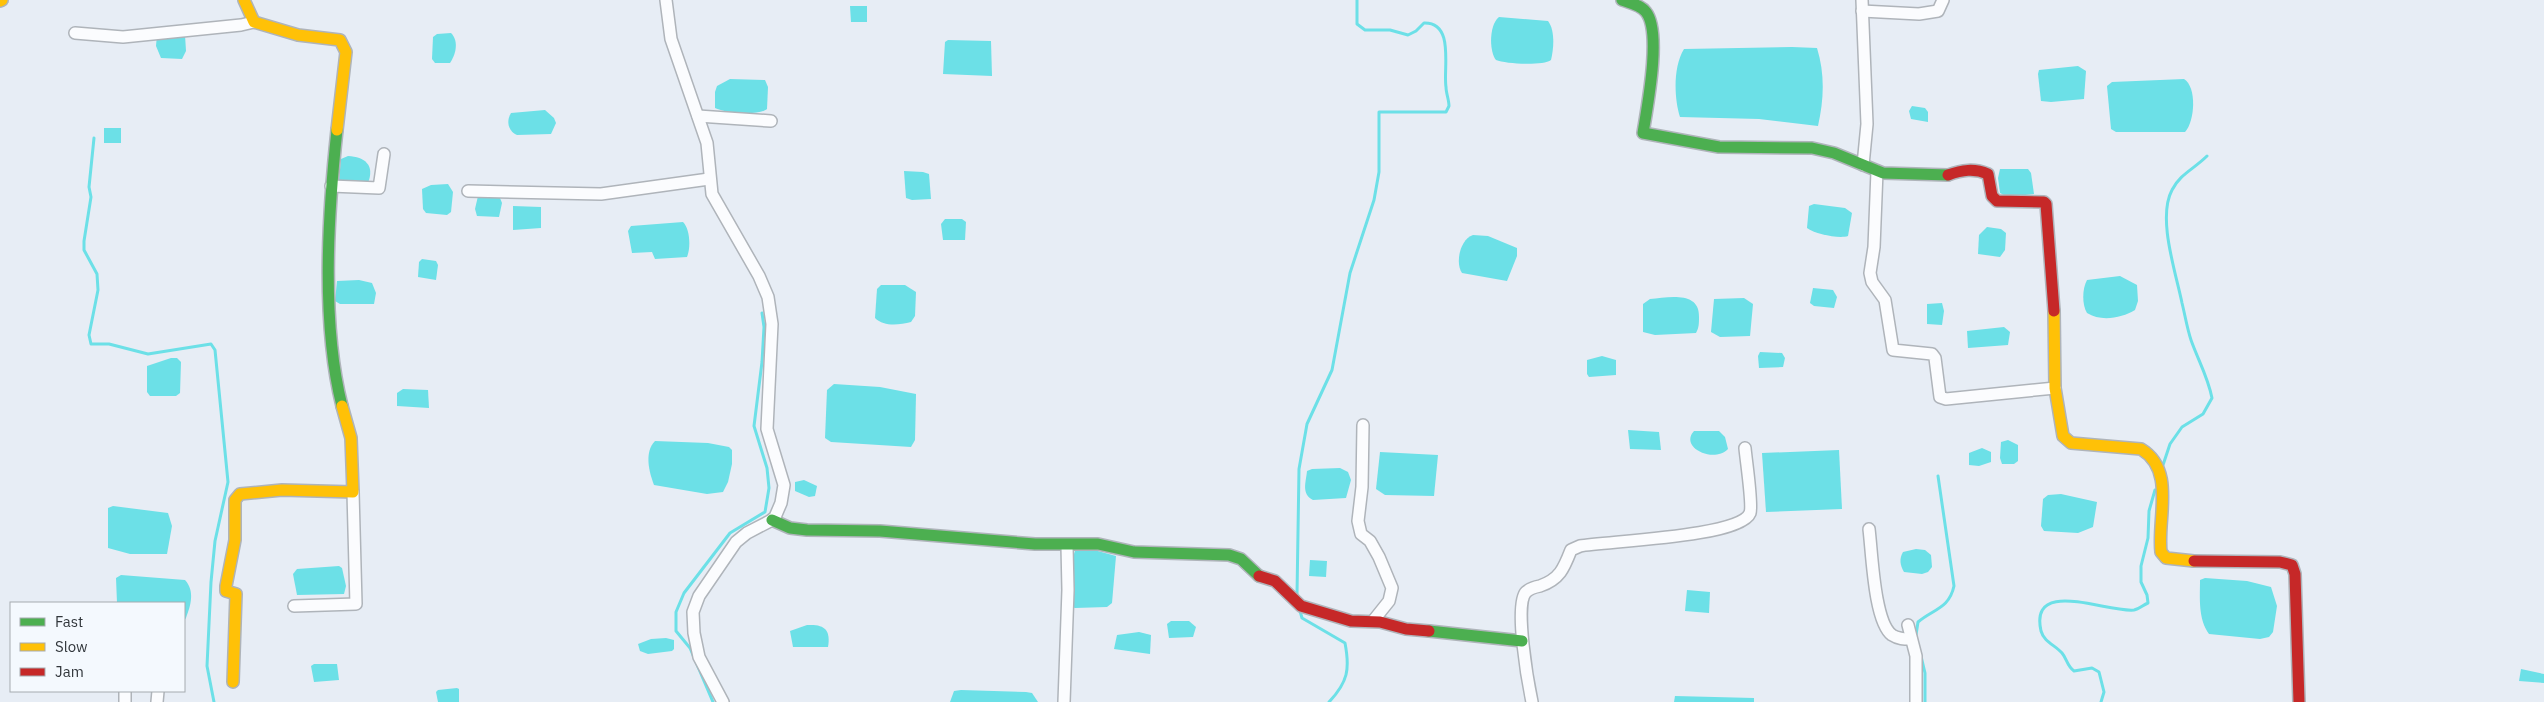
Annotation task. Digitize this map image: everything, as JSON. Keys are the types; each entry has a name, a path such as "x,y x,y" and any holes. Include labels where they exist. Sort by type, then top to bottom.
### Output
{"street":[{"path":"244,0 254,22"},
{"path":"666,0 671,39 707,143 709,179 712,194 755,270 771,309 773,346 767,429 784,484 781,503 772,520 747,533 736,542 695,603 693,612 696,646 707,674 723,702"},
{"path":"1622,0 1648,12 1651,20 1652,56 1643,133 1655,137 1719,147 1812,148 1834,153 1877,170 1945,176 1954,172 1980,170 1988,174 1992,196 1997,201 2044,202 2046,204 2055,330 2055,388 2063,436 2068,442 2141,449 2149,452 2156,460 2162,492 2160,544 2161,552 2166,558 2186,561 2280,562 2292,565 2295,574 2298,702"},
{"path":"1863,165 1867,124 1862,6 1890,14 1929,12 1938,11 1943,0"},
{"path":"75,33 124,37 254,22 298,35 340,40 346,52 331,186 329,274 331,346 341,404 351,438 356,604 294,606"},
{"path":"698,116 771,121"},
{"path":"331,186 379,188 384,154"},
{"path":"1877,170 1874,247 1870,273 1872,282 1885,300 1893,350 1932,354 1936,362 1940,397 1946,399 2055,388"},
{"path":"468,191 601,194 709,179"},
{"path":"1363,425 1362,488 1358,521 1361,534 1370,541 1392,588 1389,601 1373,621"},
{"path":"1532,702 1522,641 1522,597 1529,589 1550,582 1559,576 1574,548 1610,541 1704,533 1731,526 1747,519 1751,510 1745,448"},
{"path":"233,682 236,594 226,590 226,586 234,540 235,500 240,494 264,492 301,490 352,492"},
{"path":"772,520 790,528 807,530 880,532 1067,546 1098,544 1134,552 1229,555 1241,559 1260,577 1275,581 1290,598 1301,606 1351,621 1373,621 1406,629 1522,641"},
{"path":"1869,529 1878,596 1885,627 1898,639 1910,639"},
{"path":"1064,702 1068,590 1067,546"},
{"path":"1908,625 1910,639 1916,656 1916,702"}],"water":[{"path":"850,6 867,6 867,22 851,22"},
{"path":"1499,17 1548,21 1552,29 1553,39 1551,60 1524,64 1496,60 1492,51 1491,38 1493,26"},
{"path":"451,33 456,44 450,63 435,63 432,59 433,37 437,34"},
{"path":"157,35 185,35 186,51 182,59 161,58 156,46"},
{"path":"948,40 991,41 992,76 943,74 945,42"},
{"path":"1817,48 1823,87 1818,126 1759,119 1680,117 1677,101 1676,73 1680,56 1684,49"},
{"path":"2078,66 2086,71 2084,99 2041,101 2039,70"},
{"path":"730,79 765,80 768,87 767,109 742,113 715,108 717,86"},
{"path":"2184,79 2188,83 2193,96 2193,113 2185,132 2116,132 2111,129 2107,86 2112,82"},
{"path":"1912,106 1925,108 1928,112 1928,122 1911,119 1909,111"},
{"path":"545,110 554,118 556,123 551,134 517,135 510,128 509,119 511,113"},
{"path":"104,128 121,128 121,143 104,143"},
{"path":"348,156 359,158 367,163 370,171 368,183 341,183 339,180 341,159"},
{"path":"2000,169 2028,169 2031,173 2034,194 2008,197 2000,193 1998,178"},
{"path":"904,171 929,174 931,199 912,200 906,198"},
{"path":"448,184 453,192 451,212 447,215 426,213 423,209 422,189 431,185"},
{"path":"478,196 500,198 502,203 499,217 477,216 475,209"},
{"path":"1814,204 1845,208 1852,213 1848,236 1827,235 1807,228 1809,206"},
{"path":"513,206 541,207 541,228 513,230"},
{"path":"945,219 962,219 966,222 965,240 943,240 941,224"},
{"path":"683,222 689,238 687,257 655,259 652,252 632,253 628,231 631,226"},
{"path":"1987,227 2001,229 2006,233 2005,250 2000,257 1978,254 1979,235"},
{"path":"1473,235 1488,236 1517,248 1517,256 1507,281 1462,273 1459,263 1460,252 1465,241"},
{"path":"422,259 436,261 438,265 436,280 418,277 419,262"},
{"path":"2120,276 2137,285 2138,301 2135,310 2111,318 2093,316 2087,313 2083,297 2087,280"},
{"path":"359,280 372,283 376,293 374,304 340,304 335,301 337,281"},
{"path":"881,285 905,285 916,292 915,316 911,322 887,324 875,318 877,289"},
{"path":"1813,288 1833,290 1837,297 1834,308 1814,306 1810,303"},
{"path":"1674,297 1689,299 1698,309 1699,317 1696,333 1655,335 1643,332 1643,304 1650,299"},
{"path":"1744,298 1753,304 1750,336 1720,337 1711,332 1714,299"},
{"path":"1942,303 1944,311 1942,325 1927,324 1927,304"},
{"path":"2004,327 2010,332 2008,345 1968,348 1967,331"},
{"path":"1760,352 1782,353 1785,358 1783,367 1759,368 1758,356"},
{"path":"1602,356 1616,360 1616,375 1589,377 1587,374 1587,360"},
{"path":"171,358 177,358 181,362 180,393 176,396 150,396 147,392 147,366"},
{"path":"834,384 880,387 916,394 915,440 911,447 831,442 825,438 827,390"},
{"path":"403,389 428,390 429,408 397,406 397,393"},
{"path":"1628,430 1659,432 1661,450 1630,449"},
{"path":"1694,431 1719,431 1725,437 1728,449 1714,455 1700,452 1691,443"},
{"path":"2008,440 2018,445 2018,461 2014,464 2002,464 2000,458 2001,442"},
{"path":"655,441 708,443 729,447 732,450 732,464 728,482 723,492 707,494 654,485 649,468 649,456"},
{"path":"1982,448 1991,452 1991,462 1979,466 1969,465 1969,453"},
{"path":"1839,450 1842,509 1766,512 1762,453"},
{"path":"1380,452 1438,455 1434,496 1385,495 1376,489"},
{"path":"1340,468 1348,472 1351,480 1346,498 1313,500 1309,497 1305,487 1307,471 1312,469"},
{"path":"804,480 817,486 815,496 809,497 795,491 795,482"},
{"path":"2061,494 2097,502 2093,527 2078,533 2044,531 2041,526 2043,499 2048,495"},
{"path":"113,506 168,513 172,526 167,554 130,554 108,548 108,508"},
{"path":"1916,549 1925,550 1931,555 1932,567 1928,572 1922,574 1904,572 1901,564 1903,552"},
{"path":"1094,550 1116,556 1112,603 1107,607 1072,607 1075,551"},
{"path":"1310,560 1327,561 1326,577 1309,576"},
{"path":"339,566 342,568 346,586 344,594 297,595 293,574 297,569"},
{"path":"121,575 185,580 191,593 186,618 185,620 185,602 117,602 116,578"},
{"path":"2205,578 2247,581 2271,587 2277,606 2273,632 2269,637 2260,639 2209,634 2205,628 2200,608 2200,580"},
{"path":"1687,590 1710,592 1709,613 1685,611"},
{"path":"1171,621 1189,621 1196,627 1193,637 1169,638 1167,624"},
{"path":"807,625 818,625 825,629 829,641 828,647 793,647 790,631"},
{"path":"1139,632 1151,635 1150,654 1114,649 1117,635"},
{"path":"666,638 674,640 674,649 672,651 648,654 640,651 638,644 651,639"},
{"path":"314,664 337,664 339,680 314,682 311,666"},
{"path":"2521,669 2544,674 2544,683 2519,681"},
{"path":"459,689 459,702 438,702 436,692 438,690"},
{"path":"954,691 1026,692 1032,693 1038,702 950,702"},
{"path":"1675,696 1754,698 1754,702 1674,702"}],"waterway":[{"path":"1297,595 1299,469 1307,424 1332,370 1350,273 1374,200 1379,172 1379,112 1446,112 1449,106 1445,79 1446,48 1440,30 1434,25 1424,23 1416,31 1408,35 1390,30 1365,30 1357,24 1357,0"},
{"path":"94,138 89,187 91,197 84,241 84,250 97,274 98,290 89,335 91,344 109,344 148,354 211,344 215,350 228,482 215,541 211,582 207,666 214,702"},
{"path":"2163,465 2170,444 2182,427 2203,414 2212,398 2188,331 2169,246 2166,215 2168,202 2175,184 2207,156"},
{"path":"713,702 690,648 676,631 676,612 684,593 730,533 765,512 769,488 767,468 754,426 762,362 764,327 762,313"},
{"path":"1916,635 1918,622 1940,608 1952,594 1954,586 1938,476"},
{"path":"2101,702 2104,692 2099,672 2092,668 2074,671 2068,665 2062,653 2042,635 2040,615 2047,605 2058,601 2073,601 2122,610 2138,609 2148,603 2147,595 2141,582 2141,566 2148,538 2149,511 2155,490"},
{"path":"1300,611 1302,618 1345,643 1346,675 1340,688 1329,702"},
{"path":"1921,656 1925,673 1925,702"}],"traffic: fast":[{"path":"1622,0 1644,10 1651,22 1653,36 1652,71 1643,133 1719,147 1812,148 1834,153 1883,173 1948,175"},
{"path":"337,130 331,197 328,268 331,340 335,374 342,406"},
{"path":"772,520 790,528 807,530 880,531 1035,544 1098,544 1134,552 1229,555 1241,559 1259,576"},
{"path":"1429,631 1522,641"}],"traffic: slow":[{"path":"244,0 254,22 298,35 340,40 346,52 337,130"},
{"path":"2054,311 2055,388 2063,436 2071,443 2141,449 2152,458 2162,482 2161,552 2166,558 2194,561"},
{"path":"233,682 236,594 226,591 226,586 235,540 235,500 240,494 282,490 353,492 351,438 342,406"}],"traffic: jam":[{"path":"1948,175 1968,170 1983,172 1988,174 1992,196 1997,201 2044,202 2046,204 2054,311"},
{"path":"2194,561 2280,562 2292,565 2295,574 2299,702"},
{"path":"1259,576 1275,581 1301,606 1351,621 1380,622 1406,629 1429,631"}]}
